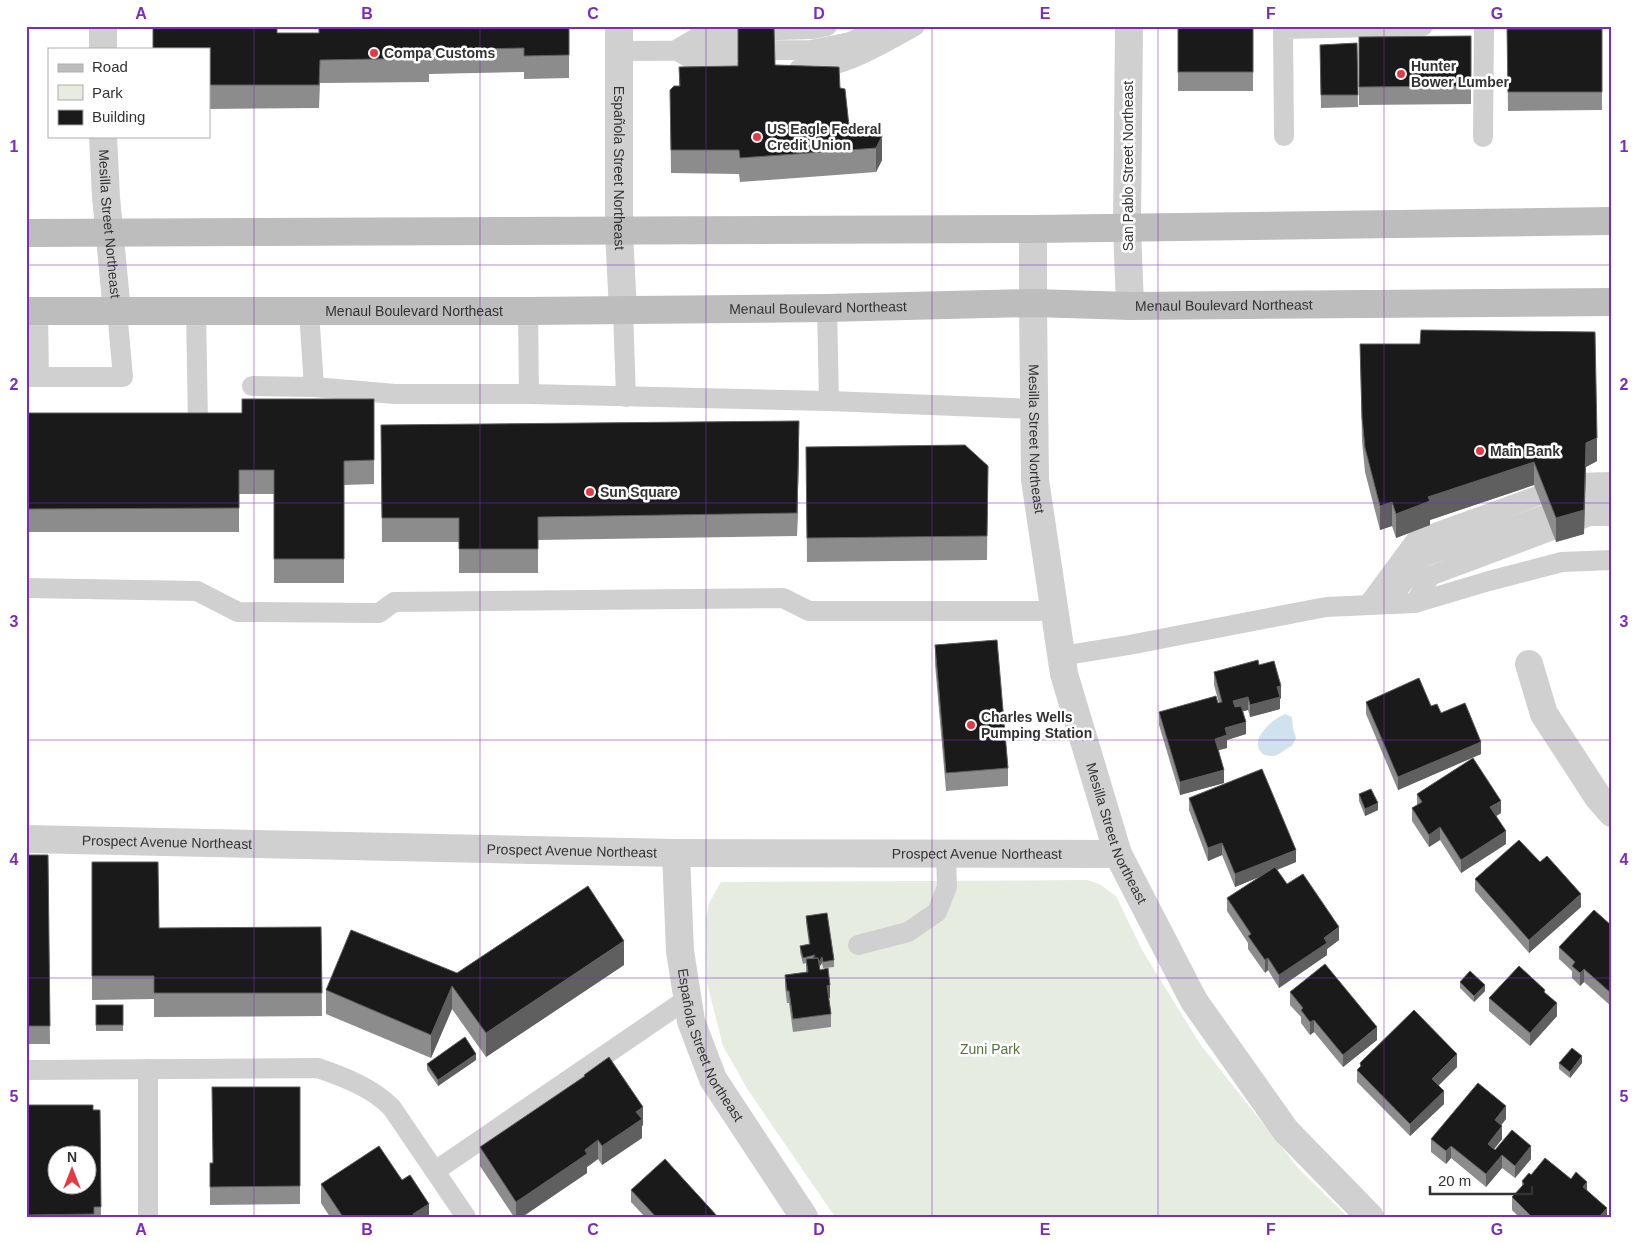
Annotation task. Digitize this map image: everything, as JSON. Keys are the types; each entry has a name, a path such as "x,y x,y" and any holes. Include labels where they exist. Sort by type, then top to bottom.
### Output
{"main road":[{"path":"26,234 1034,229 1612,221"},
{"name":"Menaul Boulevard Northeast","path":"32,311 623,311 1032,303 1130,306 1612,302"}],"street":[{"path":"103,26 103,48"},
{"name":"San Pablo Street Northeast","path":"1129,26 1127,227 1130,306"},
{"name":"Española Street Northeast","path":"619,39 619,232 623,311"},
{"name":"Mesilla Street Northeast","path":"103,138 117,311"},
{"name":"Mesilla Street Northeast","path":"1034,229 1032,303 1035,480 1064,674 1118,854 1194,1001 1286,1130 1370,1217"},
{"path":"1529,664 1544,714 1598,797 1612,813"},
{"name":"Prospect Avenue Northeast","path":"26,838 676,853 1118,854"},
{"name":"Española Street Northeast","path":"676,853 680,951 691,1021 714,1079 804,1217"}],"lane":[{"path":"676,50 709,29 812,29 827,26"},
{"path":"619,39 676,50 811,50 850,42 885,26"},
{"path":"676,50 706,68 809,69 834,65 858,57 915,26"},
{"path":"1284,136 1283,29 1423,26"},
{"path":"1483,137 1484,26"},
{"path":"826,308 829,401"},
{"path":"32,311 33,377 123,377 117,311"},
{"path":"196,311 198,423"},
{"path":"309,311 314,387"},
{"path":"528,311 529,394"},
{"path":"623,311 626,397"},
{"path":"252,386 314,387 395,394 529,394 829,401 1034,409"},
{"path":"1378,605 1416,540 1573,483 1612,482"},
{"path":"1378,605 1423,557 1585,501 1612,501"},
{"path":"1415,603 1430,576 1590,516 1612,516"},
{"path":"1061,656 1129,645 1326,607 1415,603 1562,562 1612,560"},
{"path":"26,588 197,591 238,612 379,613 394,602 773,598 783,598 809,611 1054,611"},
{"path":"858,945 908,932 937,912 947,887 946,854"},
{"path":"435,1171 687,999"},
{"path":"26,1070 318,1068 338,1075 382,1098 392,1108 466,1217"},
{"path":"148,1069 148,1217"}],"green space":[{"name":"Zuni Park","path":"1087,880 1099,884 1116,896 1142,950 1200,1044 1299,1169 1348,1217 835,1217 748,1090 723,1046 707,983 706,919 709,903 721,882"}],"water":[{"path":"1285,714 1292,717 1296,738 1292,746 1275,756 1264,755 1258,747 1260,735 1269,724"}],"building":[{"path":"153,26 277,26 277,33 319,33 319,26 569,26 569,55 524,56 524,48 429,50 429,58 320,60 319,85 210,85 210,48 153,48"},
{"path":"738,26 774,26 775,65 839,67 840,88 845,89 849,126 881,124 882,136 876,148 740,158 739,150 671,150 670,90 674,86 680,86 679,67 738,66"},
{"path":"1178,26 1253,26 1253,72 1178,72"},
{"path":"1507,29 1602,29 1602,92 1508,92"},
{"path":"1471,36 1471,86 1359,87 1359,37"},
{"path":"1357,43 1358,95 1321,95 1320,45"},
{"name":"Main Bank","path":"1421,330 1595,332 1597,438 1586,443 1584,510 1556,518 1534,462 1428,497 1430,501 1396,514 1392,502 1380,506 1365,448 1362,417 1360,344 1420,344"},
{"path":"242,399 374,399 374,460 344,461 344,559 274,559 274,470 239,470 239,508 26,509 26,413 242,413"},
{"name":"Sun Square","path":"799,421 797,513 538,517 538,549 459,549 459,518 382,518 381,425"},
{"path":"965,445 988,466 987,536 807,538 806,447"},
{"name":"Charles Wells Pumping Station","path":"997,640 1008,768 946,773 935,645"},
{"path":"1258,660 1259,665 1274,661 1281,686 1277,687 1280,697 1250,705 1248,697 1233,701 1235,707 1241,706 1246,722 1225,728 1227,735 1215,739 1224,770 1180,782 1159,712 1216,696 1218,703 1222,702 1214,672"},
{"path":"1419,678 1431,706 1437,704 1441,713 1465,703 1481,742 1398,777 1366,702"},
{"path":"1473,758 1501,801 1490,807 1506,831 1461,860 1440,827 1429,835 1412,808 1422,802 1417,794"},
{"path":"1262,769 1296,850 1235,874 1222,843 1208,848 1189,798"},
{"path":"1371,789 1378,803 1365,809 1359,794"},
{"path":"1519,840 1540,862 1547,856 1581,894 1529,940 1475,879"},
{"path":"26,855 48,855 50,1026 26,1026"},
{"path":"92,862 158,862 159,928 321,927 322,993 154,993 154,976 92,976"},
{"path":"1275,867 1287,884 1303,874 1339,927 1324,938 1327,943 1279,975 1268,958 1265,960 1248,936 1251,934 1227,898"},
{"path":"588,886 624,941 486,1033 452,986 431,1035 326,990 351,930 457,973"},
{"path":"1594,910 1612,926 1612,994 1584,969 1580,973 1572,966 1575,962 1559,947"},
{"path":"827,913 834,960 823,962 822,957 819,962 818,958 813,958 815,955 803,958 800,946 810,944 806,916"},
{"path":"818,958 820,970 828,968 830,985 827,986 831,1014 793,1019 785,975 808,972 806,959"},
{"path":"1325,964 1377,1027 1343,1055 1314,1020 1310,1022 1301,1010 1303,1008 1290,992"},
{"path":"1519,966 1557,1003 1530,1033 1489,998"},
{"path":"1470,971 1485,985 1474,996 1460,982"},
{"path":"96,1005 123,1005 123,1025 96,1025"},
{"path":"1414,1010 1457,1054 1432,1079 1444,1091 1410,1124 1357,1070 1361,1066 1360,1063"},
{"path":"465,1037 476,1054 438,1080 427,1064"},
{"path":"1572,1048 1582,1056 1570,1072 1559,1063"},
{"path":"609,1057 643,1107 636,1112 642,1119 602,1146 598,1140 585,1150 587,1154 516,1202 480,1147 585,1076"},
{"path":"1478,1083 1506,1106 1495,1120 1502,1126 1488,1144 1495,1150 1512,1130 1531,1146 1515,1166 1502,1155 1486,1174 1451,1146 1446,1151 1431,1139"},
{"path":"212,1087 300,1087 300,1186 210,1187 210,1163 213,1163"},
{"path":"26,1105 93,1105 93,1110 100,1110 101,1207 94,1207 94,1214 26,1215"},
{"path":"379,1146 402,1180 410,1175 429,1204 413,1214 415,1217 343,1217 321,1184"},
{"path":"1545,1158 1571,1179 1576,1172 1587,1182 1583,1187 1607,1208 1599,1217 1532,1217 1512,1197 1524,1184 1522,1181 1529,1173 1531,1175"},
{"path":"665,1159 718,1217 656,1217 631,1190"}],"place":[{"name":"Compa Customs","path":"374,53"},
{"name":"Hunter Bower Lumber","path":"1401,74"},
{"name":"US Eagle Federal Credit Union","path":"757,137"},
{"name":"Main Bank","path":"1480,451"},
{"name":"Sun Square","path":"590,492"},
{"name":"Charles Wells Pumping Station","path":"971,725"}]}
